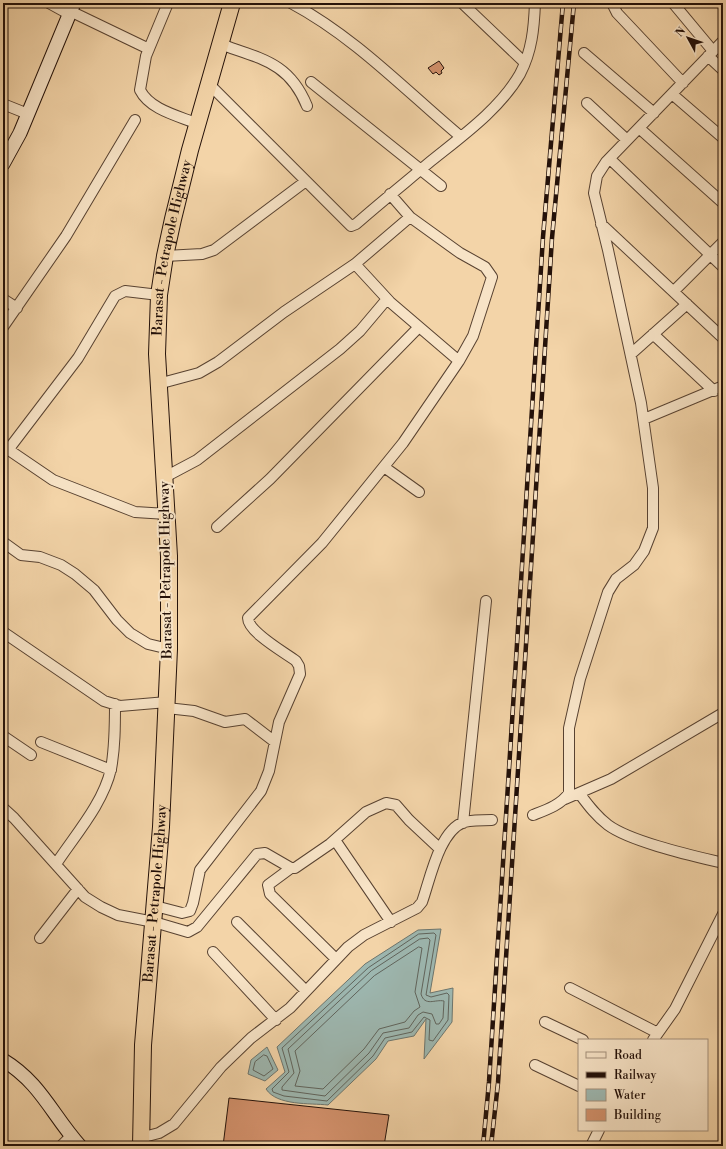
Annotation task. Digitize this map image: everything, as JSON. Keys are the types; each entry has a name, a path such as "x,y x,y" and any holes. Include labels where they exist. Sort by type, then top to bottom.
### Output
{"highway":[{"name":"Barasat - Petrapole Highway","path":"140,1142 143,1045 154,922 169,649 169,556 157,354 159,295 165,256 198,124 232,3"}],"main road":[{"path":"3,164 28,114 71,9"},
{"path":"4,1063 33,1083 46,1098 71,1136 80,1146"}],"street":[{"path":"49,3 71,9 149,49"},
{"path":"168,3 149,49 140,90 150,102 161,109 198,124"},
{"path":"291,3 303,9 358,48 461,137"},
{"path":"462,3 525,63"},
{"path":"209,84 345,222 351,226 356,224 390,194 461,137 496,105 519,75 525,63 532,42 535,3"},
{"path":"612,3 617,13 683,83"},
{"path":"674,3 723,70"},
{"path":"564,799 569,793 568,728 580,680 608,592 616,579 634,565 644,551 653,528 653,488 644,419 631,354 594,193 597,176 627,140 723,41"},
{"path":"220,44 278,66 301,90 308,106"},
{"path":"584,53 654,113"},
{"path":"311,82 442,186"},
{"path":"672,94 723,138"},
{"path":"587,103 627,140"},
{"path":"3,104 28,114"},
{"path":"3,327 66,236 135,120"},
{"path":"640,128 723,203"},
{"path":"610,159 723,267"},
{"path":"165,256 202,254 214,250 306,181"},
{"path":"155,906 182,913 190,911 200,870 261,791 269,770 279,722 300,674 300,666 296,661 254,630 248,623 248,618 322,542 384,467 403,443 459,361 473,336 492,276 485,267 460,253 410,217 390,194"},
{"path":"158,384 199,373 218,362 284,312 355,264 410,217"},
{"path":"601,224 723,338"},
{"path":"674,291 723,242"},
{"path":"355,264 387,299 459,361"},
{"path":"159,295 125,291 115,296 78,358 6,448 53,480 135,512 167,514"},
{"path":"3,299 17,308"},
{"path":"165,477 197,460 340,349 360,331 387,299"},
{"path":"631,354 687,304"},
{"path":"217,527 270,479 419,327"},
{"path":"653,334 714,392"},
{"path":"644,419 714,392 723,386"},
{"path":"384,467 419,492"},
{"path":"3,542 21,555 40,558 61,565 75,574 94,590 130,632 148,644 169,649"},
{"path":"463,823 486,601"},
{"path":"3,632 104,701 115,704 138,706 167,705 194,711 225,722 245,719 275,742"},
{"path":"56,864 99,799 111,770 115,744 115,704"},
{"path":"533,815 564,799 611,779 723,713"},
{"path":"3,736 32,756"},
{"path":"41,742 111,770"},
{"path":"579,793 599,817 620,832 654,844 723,862"},
{"path":"336,959 270,894 268,885 291,868 299,866 335,840 366,812 386,803 396,805 409,820 440,849"},
{"path":"3,808 86,897 101,907 118,915 154,922 188,932 197,927 257,854 266,853 291,868"},
{"path":"140,1142 174,1124 221,1067 252,1038 290,1008 348,946 364,935 409,913 422,902 440,849 453,830 463,823 492,820"},
{"path":"335,840 391,922"},
{"path":"40,938 78,889"},
{"path":"570,988 655,1036 675,1009 723,914"},
{"path":"237,922 306,991"},
{"path":"213,952 276,1020"},
{"path":"545,1022 581,1039"},
{"path":"535,1065 578,1086"},
{"path":"591,1146 598,1131"},
{"path":"61,1146 71,1136"}],"water":[{"path":"441,929 430,993 453,988 452,1022 424,1059 426,1019 414,1036 388,1041 376,1059 328,1105 294,1103 286,1101 271,1094 266,1089 285,1072 277,1047 365,964 418,930"},
{"path":"267,1047 278,1070 265,1081 248,1074 251,1060"}],"building":[{"path":"439,61 444,68 441,71 442,73 439,75 436,72 433,74 428,68"},
{"path":"229,1098 389,1115 384,1146 223,1146"}],"railway":[{"path":"483,1146 489,1082 543,237 563,3"},
{"path":"491,1146 498,1083 552,238 574,3"}]}
